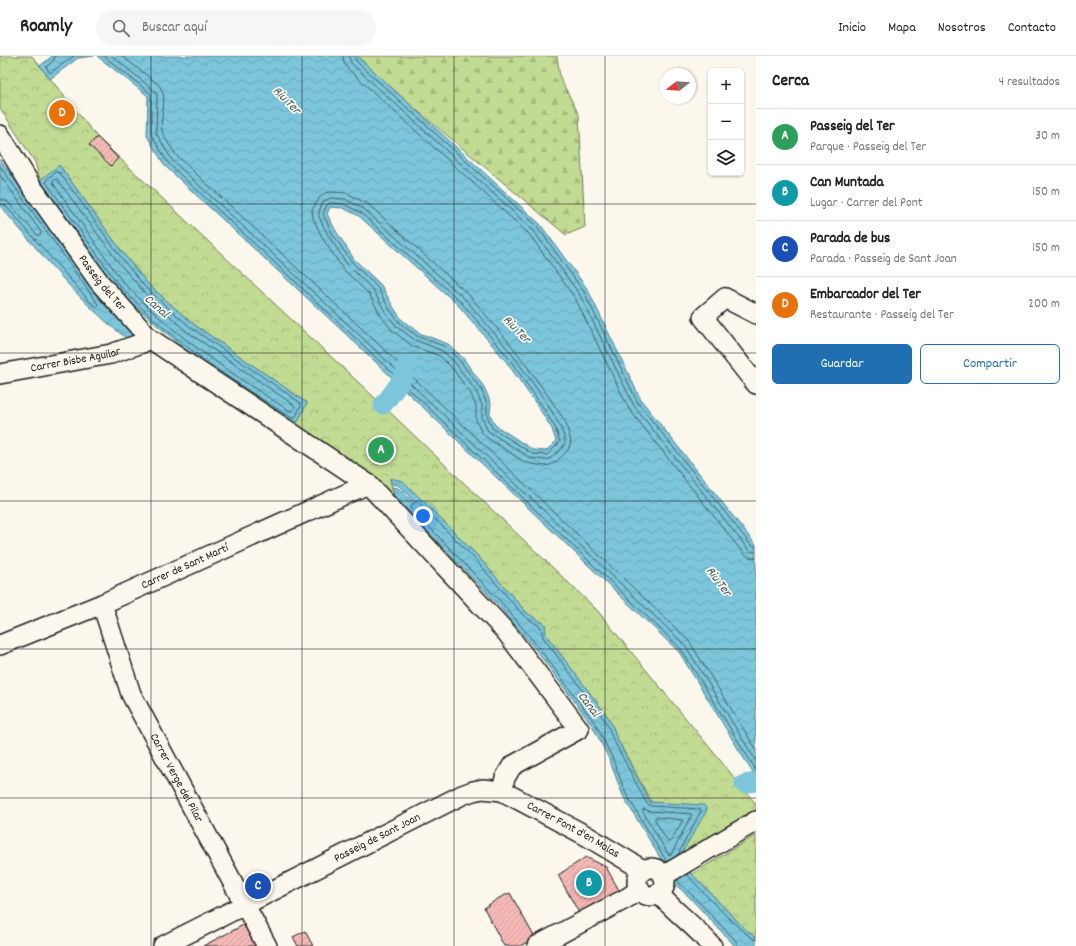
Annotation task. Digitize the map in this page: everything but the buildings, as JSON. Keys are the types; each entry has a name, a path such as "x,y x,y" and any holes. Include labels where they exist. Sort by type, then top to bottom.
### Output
{"street":[{"name":"Passeig del Ter","path":"0,135 32,187 100,283 149,338 368,484 507,633 579,729 512,766 505,778 502,791"},
{"path":"756,314 725,298 703,317 756,384"},
{"name":"Carrer Bisbe Aguilar","path":"0,374 111,354 142,344 149,338"},
{"name":"Carrer de Sant Martí","path":"0,645 102,604 368,484"},
{"name":"Carrer Verge del Pilar","path":"102,604 131,694 267,946"},
{"name":"Passeig de Sant Joan","path":"163,946 462,795 483,789 502,791"},
{"name":"Carrer Font d'en Molas","path":"502,791 585,836 643,870"},
{"path":"712,946 702,934 666,902 663,881 660,871 655,868 648,868 643,870 638,876 637,880 640,889 649,895 663,881 756,821"},
{"path":"537,946 627,898 640,889"}],"green space":[{"path":"0,56 32,56 97,137 375,398 596,609 756,804 756,810 680,855 614,733 615,732 608,717 546,635 545,624 527,613 476,554 403,481 390,479 394,496 371,474 296,425 307,403 192,323 149,285 126,257 60,166 40,180 35,162 0,108"},
{"path":"357,56 557,56 560,78 579,115 585,227 566,235 413,107"},
{"path":"756,835 756,938 741,925 692,874"}],"water":[{"path":"52,56 94,56 78,58 50,79 40,66"},
{"name":"Riu Ter","path":"97,56 357,56 540,224 588,290 641,400 756,545 756,778 679,652 364,351 165,166 147,136 148,96","holes":["330,207 343,208 359,216 458,305 505,360 552,429 556,441 546,451 533,450 495,425 490,414 491,403 484,387 463,358 448,344 419,333 402,320 381,285 354,259 327,214"]},
{"path":"0,159 97,296 108,309 135,334 130,341 94,311 46,260 0,206"},
{"name":"Canal","path":"59,165 126,257 149,285 192,323 307,403 296,425 234,385 189,353 115,287 40,180"},
{"name":"Canal","path":"390,478 403,481 476,554 527,613 545,624 546,635 608,717 615,732 614,733 650,802 704,805 707,810 680,856 692,874 741,925 756,938 756,946 735,946 677,886 623,796 609,759 592,725 536,650 498,605 394,496 392,487 398,488 411,500 413,500 398,485 391,484"}],"waterway":[{"path":"383,405 402,379 407,367 407,362"},
{"path":"744,784 756,782"}],"place":[{"name":"Embarcador del Ter","path":"62,113"},
{"name":"Passeig del Ter","path":"381,450"},
{"name":"Can Muntada","path":"589,883"},
{"name":"Parada de bus","path":"258,886"}]}
